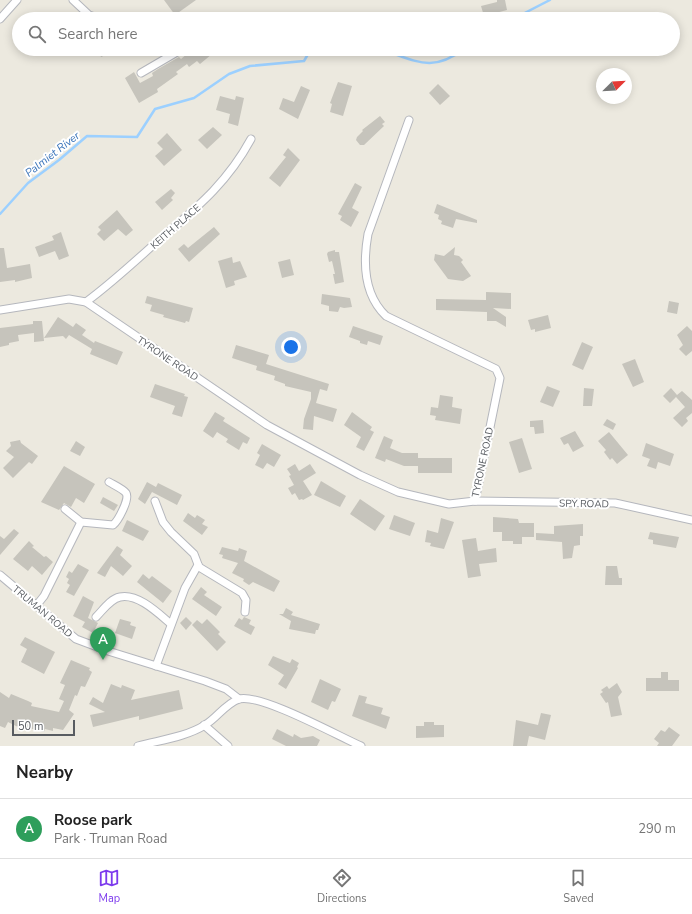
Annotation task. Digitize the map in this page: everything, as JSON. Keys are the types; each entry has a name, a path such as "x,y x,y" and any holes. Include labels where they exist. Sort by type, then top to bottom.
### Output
{"street":[{"path":"0,19 17,0"},
{"path":"73,0 86,12"},
{"path":"141,73 170,56"},
{"name":"TYRONE ROAD","path":"0,310 69,299 86,302 268,425 360,475 398,492 431,500 454,504 475,501 500,378 498,372 386,316 374,302 367,282 366,247 368,234 409,120"},
{"name":"KEITH PLACE","path":"86,302 113,282 210,195 231,172 251,139"},
{"path":"65,510 81,522 108,526 116,524 127,497 126,492 109,482"},
{"path":"155,501 160,515 171,532 194,554 198,565 202,569 239,590 246,600 245,612"},
{"name":"SPY ROAD","path":"475,501 615,503 692,520"},
{"path":"36,606 44,596 81,522"},
{"path":"156,666 185,588 198,565"},
{"name":"TRUMAN ROAD","path":"0,575 76,639 205,681 226,689 239,699"},
{"path":"96,617 115,599 127,597 152,609 171,624"},
{"path":"138,746 184,734 204,726 226,707 239,699 249,698 269,704 361,746"},
{"path":"204,726 228,746"}],"building":[{"path":"164,0 196,0 179,12 173,12"},
{"path":"497,0 505,0 507,10 499,12 483,12 481,6 497,2"},
{"path":"185,56 210,56 200,64 197,61 189,67 187,64 176,72 178,74 157,89 158,92 139,103 125,78 134,72 140,83 153,76 152,73 158,69 179,57 181,59"},
{"path":"338,82 352,86 343,116 330,112 332,104 330,103"},
{"path":"438,84 450,96 440,105 429,93"},
{"path":"301,86 310,90 298,119 279,109 283,98 294,102"},
{"path":"220,96 235,100 236,96 244,98 238,126 228,123 230,114 216,110"},
{"path":"380,116 385,122 382,124 384,126 364,145 360,145 356,140 357,137 363,131 362,130"},
{"path":"213,127 222,135 207,149 198,140"},
{"path":"167,133 182,150 164,166 155,156 163,149 157,143"},
{"path":"288,148 300,160 280,187 269,178 286,157 283,155"},
{"path":"355,183 362,187 352,208 359,212 351,227 340,220 342,216 338,214"},
{"path":"171,189 175,193 171,198 173,200 162,210 155,202"},
{"path":"437,204 477,220 477,223 456,219 453,228 441,224 442,221 438,219 439,215 434,213"},
{"path":"117,210 133,230 126,236 118,229 104,241 97,234 101,230 98,227"},
{"path":"214,227 220,234 189,262 178,249 184,244 188,248"},
{"path":"61,232 69,256 59,260 55,251 39,257 35,247 54,240 52,236"},
{"path":"455,247 454,255 459,256 463,260 461,262 471,276 463,281 448,279 434,260 435,254 444,256"},
{"path":"0,248 4,248 7,268 30,264 32,278 15,282 15,280 0,282"},
{"path":"335,250 335,252 339,252 344,282 335,284 333,274 335,274 332,261 329,262 327,254 328,252"},
{"path":"232,257 233,263 240,261 247,277 234,281 235,285 226,288 218,261"},
{"path":"290,259 294,275 282,278 278,262"},
{"path":"486,292 511,293 511,309 493,308 506,317 506,327 496,321 487,321 487,312 436,310 436,299 486,300"},
{"path":"322,294 350,298 352,307 340,307 338,312 329,311 329,306 321,304"},
{"path":"147,296 193,308 189,322 186,321 185,323 163,317 164,315 150,311 152,305 145,303"},
{"path":"669,301 679,303 677,314 667,312"},
{"path":"548,315 551,328 535,332 535,329 531,330 528,320"},
{"path":"58,317 73,327 76,323 86,330 82,335 94,343 95,341 123,352 117,365 90,354 92,349 69,335 66,339 63,336 44,338"},
{"path":"33,321 42,321 44,341 34,342 34,333 18,335 19,341 0,347 0,328 33,324"},
{"path":"353,326 383,336 380,345 368,341 367,345 349,337"},
{"path":"687,326 692,331 692,351 686,356 679,349 683,345 677,335"},
{"path":"582,342 593,347 583,370 572,365"},
{"path":"236,345 269,355 266,364 329,384 327,391 320,389 316,403 337,409 333,422 314,416 313,430 303,429 304,419 311,399 311,392 285,386 285,384 274,380 275,376 256,370 257,366 232,358"},
{"path":"635,359 644,382 633,387 622,364"},
{"path":"155,384 185,394 184,396 188,397 182,417 172,414 175,406 150,397"},
{"path":"547,386 560,391 553,407 540,402"},
{"path":"584,388 594,389 592,406 583,406"},
{"path":"671,388 677,395 682,391 692,400 692,413 686,418 688,421 682,427 673,418 685,407 676,397 670,403 663,396"},
{"path":"440,395 453,397 452,407 462,409 460,424 435,420 436,416 430,415 431,407 438,408"},
{"path":"215,412 225,418 223,421 250,438 247,444 243,442 239,450 226,442 228,439 217,432 213,438 203,431"},
{"path":"352,412 372,427 370,430 374,432 364,451 356,447 361,437 344,425"},
{"path":"607,419 616,424 613,430 603,425"},
{"path":"543,420 544,433 535,434 534,427 530,427 530,421"},
{"path":"575,431 584,446 573,452 568,443 564,445 560,438"},
{"path":"609,432 628,455 617,464 612,458 610,460 604,452 606,450 598,441"},
{"path":"384,436 393,440 390,448 402,453 418,453 418,458 452,458 452,473 418,473 418,466 404,466 386,459 385,462 375,458"},
{"path":"522,438 532,469 519,473 509,442"},
{"path":"20,440 21,443 38,456 32,464 29,462 13,478 3,468 14,457 6,451 11,446 10,442"},
{"path":"76,441 85,447 80,456 70,451"},
{"path":"646,443 674,454 670,466 658,462 656,469 647,466 650,459 642,456"},
{"path":"262,444 281,455 274,467 267,463 263,469 255,465 260,455 257,453"},
{"path":"295,464 299,471 310,464 316,473 303,481 312,495 303,500 299,500 295,493 292,495 288,488 294,485 289,476 291,475 287,469"},
{"path":"64,466 95,484 84,503 76,498 71,507 64,503 59,510 41,502"},
{"path":"321,481 346,496 340,507 314,495"},
{"path":"147,482 156,487 158,483 182,495 177,505 152,492 145,504 138,499"},
{"path":"103,497 118,505 114,511 100,503"},
{"path":"360,499 385,516 375,531 350,514"},
{"path":"188,513 195,518 197,515 205,520 202,524 208,527 202,535 183,521"},
{"path":"394,515 415,523 410,536 389,529"},
{"path":"493,517 518,519 519,523 534,523 534,537 522,537 522,544 513,544 513,541 502,541 502,532 493,532"},
{"path":"441,518 454,522 444,549 430,546 431,543 425,542 427,530 438,533"},
{"path":"127,520 149,531 143,541 122,531"},
{"path":"583,524 583,536 580,536 580,545 574,546 572,558 563,559 562,542 536,540 536,533 554,534 554,526"},
{"path":"14,529 19,533 0,555 0,536 4,539"},
{"path":"650,532 679,537 676,548 653,544 653,540 648,539"},
{"path":"476,538 478,551 496,548 497,562 479,564 481,576 468,578 462,540"},
{"path":"29,541 34,546 32,547 53,562 42,575 32,566 28,571 13,559"},
{"path":"117,546 123,550 120,555 132,566 123,576 111,566 105,577 97,573"},
{"path":"222,547 238,551 239,548 247,551 244,561 280,581 274,592 253,582 249,585 243,581 244,579 232,573 238,563 222,558 223,555 219,554"},
{"path":"78,564 89,570 74,596 66,592 70,585 67,583 69,579 66,577 69,571 72,573"},
{"path":"606,566 617,566 619,578 622,578 622,585 605,585"},
{"path":"143,574 149,579 152,576 172,591 163,603 137,582"},
{"path":"201,587 207,592 204,595 222,607 216,616 192,599"},
{"path":"83,596 94,602 88,618 98,623 93,633 82,627 85,622 73,616"},
{"path":"286,608 293,612 291,615 320,624 315,634 289,629 291,621 279,614 283,614"},
{"path":"186,617 192,623 186,630 180,623"},
{"path":"244,617 251,620 249,624 255,627 251,635 234,626 239,618 242,620"},
{"path":"120,619 131,622 130,625 136,627 132,639 115,633"},
{"path":"207,619 220,632 218,634 226,642 217,651 192,625 197,620 202,624"},
{"path":"25,637 55,652 44,674 21,662 27,649 20,645"},
{"path":"273,656 290,663 292,659 299,663 298,668 286,689 278,684 284,675 268,665"},
{"path":"71,660 90,668 89,670 92,672 85,687 81,686 77,696 75,695 69,710 74,714 63,730 53,728 53,731 45,729 44,732 21,726 20,728 8,722 5,728 0,726 0,692 9,698 11,694 28,701 32,703 31,706 59,712 64,701 59,699 65,685 60,683"},
{"path":"661,672 668,672 668,680 679,680 679,691 646,691 646,678 661,678"},
{"path":"320,679 341,689 335,702 332,701 328,710 311,702"},
{"path":"617,683 622,692 618,697 622,715 611,717 608,702 606,703 600,694 603,692 601,690 607,686 609,689"},
{"path":"111,684 121,688 122,685 135,690 131,700 179,690 183,709 139,720 139,716 93,727 90,715 105,712 89,704 93,697 103,703"},
{"path":"359,695 367,697 365,703 383,708 381,714 390,717 386,729 352,716"},
{"path":"541,713 551,715 545,740 529,736 527,746 513,746 516,720 538,725"},
{"path":"424,722 434,722 434,725 444,725 444,737 416,738 416,726 424,726"},
{"path":"669,727 680,735 672,746 657,746 659,743 654,739 661,730 665,732"},
{"path":"277,729 293,737 294,734 301,738 313,736 320,740 317,746 286,746 272,739"}],"waterway":[{"name":"Palmiet River","path":"527,12 550,0"},
{"name":"Palmiet River","path":"0,214 28,183 59,160 87,136 137,137 155,109 194,98 229,74 250,66 304,61 307,56"},
{"name":"Palmiet River","path":"401,56 413,60 432,63 454,56"}],"place":[{"name":"Roose park","path":"103,660"}]}
